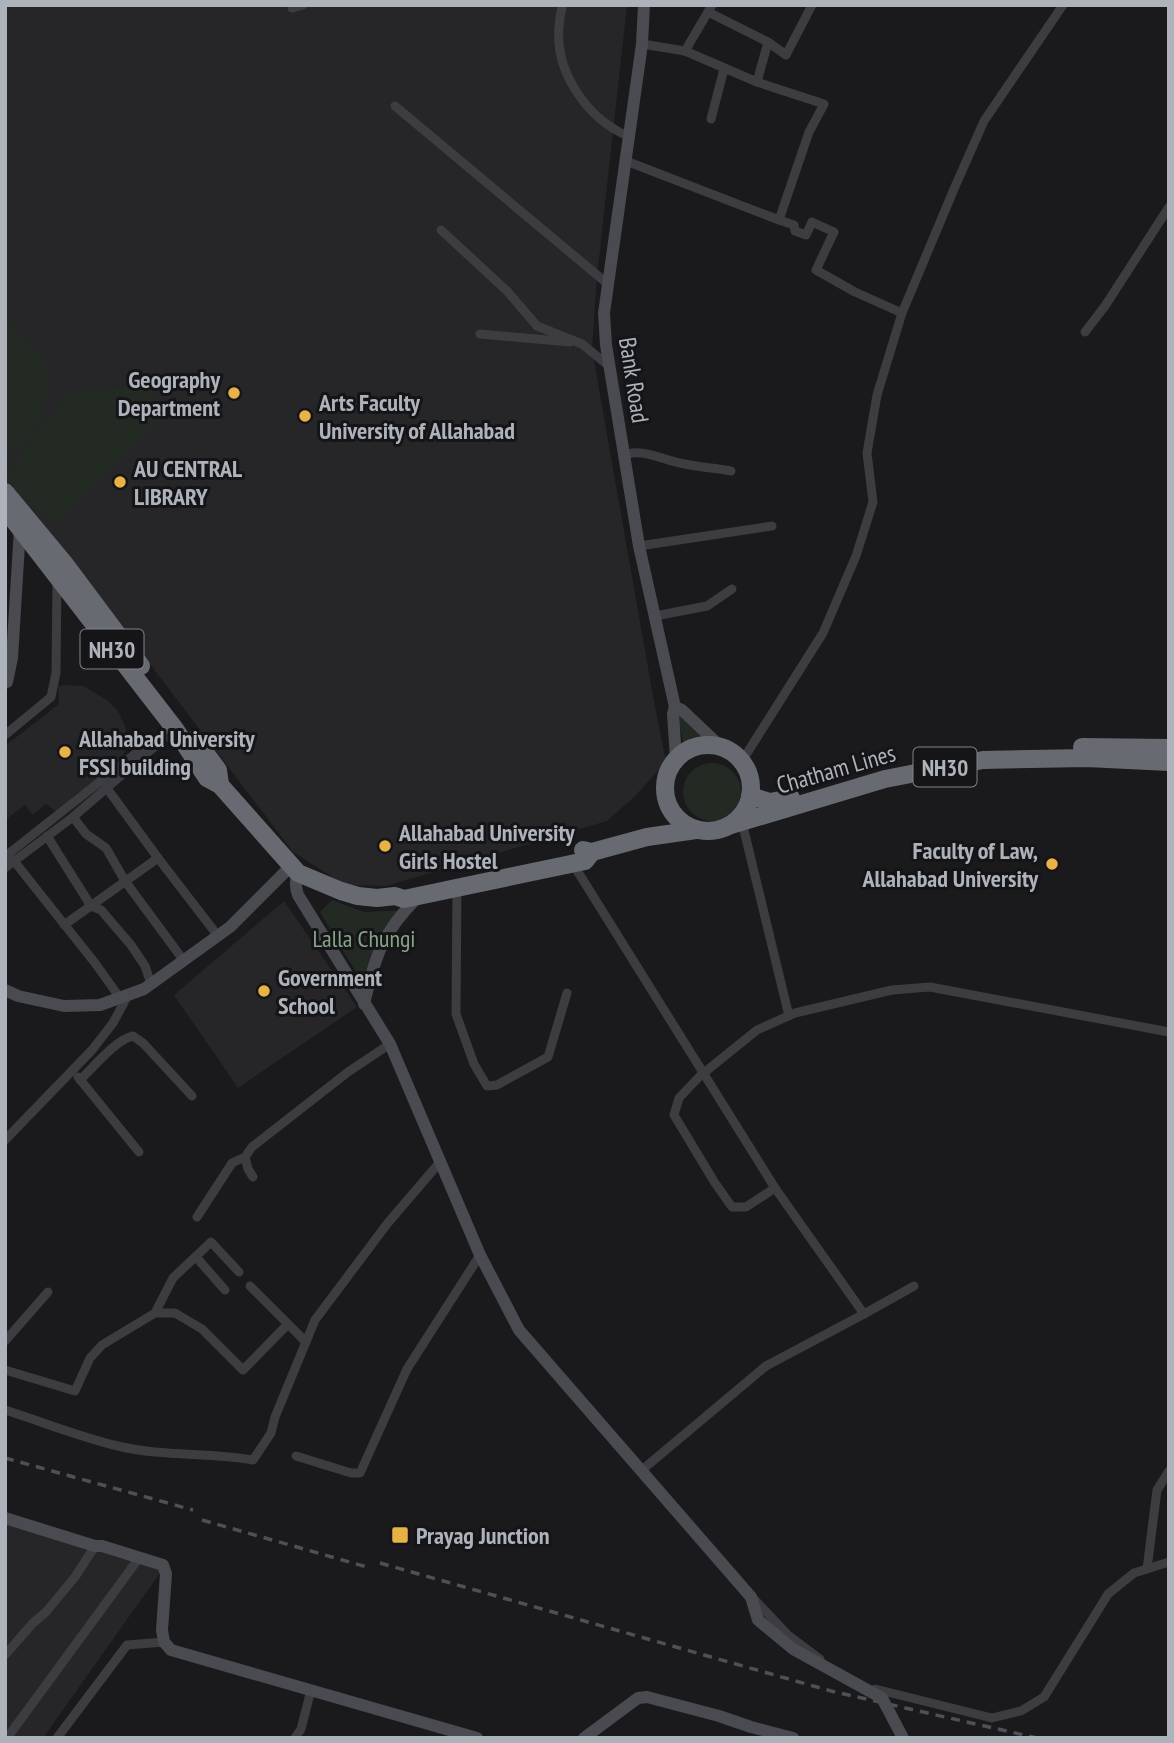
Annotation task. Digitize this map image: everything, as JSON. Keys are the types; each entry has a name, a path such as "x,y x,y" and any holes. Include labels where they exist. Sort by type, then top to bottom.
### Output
{"highway":[{"path":"5,492 23,522 64,563 218,770 220,785"},
{"name":"NH30","path":"5,509 23,522 57,575 208,778 220,785 295,870 358,896 395,896"},
{"path":"696,830 683,824 672,813 666,800 664,785 668,770 685,750 697,745 720,746"},
{"name":"Chatham Lines","path":"720,746 742,761 751,784 750,796 743,814 735,824"},
{"name":"Chatham Lines","path":"750,796 760,800 779,801 893,767 961,753 1024,747 1169,748"},
{"name":"Chatham Lines","path":"592,852 585,861 573,864 404,899 395,896 404,887 582,850 592,852 647,837 696,830 718,830 885,779 983,760 1087,758 1169,762"}],"street":[{"path":"292,8 303,5"},
{"path":"563,5 558,42 565,70 581,100 596,116 615,132 630,138"},
{"name":"Bank Road","path":"644,5 630,138 604,313 609,366 639,545 675,707 673,715 676,758"},
{"path":"685,51 710,9 786,55 812,5"},
{"path":"742,761 823,634 856,556 873,502 867,453 877,395 902,313 984,121 1063,5"},
{"path":"757,82 768,42"},
{"path":"642,44 685,51 757,82 824,104 809,132 779,220"},
{"path":"711,118 724,69"},
{"path":"395,106 609,285"},
{"path":"626,161 794,225 795,231 806,235 812,222 834,232 816,270 855,292 902,313"},
{"path":"1085,332 1169,207"},
{"path":"441,230 507,291 537,326 582,344 609,366"},
{"path":"480,334 582,344"},
{"path":"625,455 638,453 678,463 731,471"},
{"path":"5,683 12,658 23,522"},
{"path":"639,545 772,526"},
{"path":"5,735 51,697 56,673 57,575"},
{"path":"655,616 707,606 732,589"},
{"path":"675,707 682,710 720,746"},
{"path":"9,856 47,836 73,817 174,729"},
{"path":"5,868 9,856 146,746"},
{"path":"106,787 218,936"},
{"path":"73,817 86,834 106,848 125,881 184,961"},
{"path":"735,824 789,1016"},
{"path":"47,836 91,906 101,910 131,945 145,966 151,984"},
{"path":"9,856 124,996"},
{"path":"64,925 158,858"},
{"path":"573,864 775,1188 864,1314"},
{"path":"5,990 18,996 64,1006 100,1005 144,989 230,927 295,870"},
{"path":"295,870 298,895 390,1044 480,1255 519,1330 751,1597 809,1651 830,1667 876,1690 992,1718 1021,1711 1044,1697 1108,1594 1134,1573 1168,1563"},
{"path":"457,887 456,1014 474,1064 487,1086 497,1085 548,1057 567,993"},
{"path":"364,1004 372,971 389,930 421,894"},
{"path":"775,1188 746,1208 732,1207 674,1115 679,1098 704,1073 757,1030 789,1016 892,990 930,987 1169,1032"},
{"path":"5,1140 92,1050 113,1023 124,996"},
{"path":"80,1080 119,1043 132,1036 143,1043 192,1096"},
{"path":"197,1217 232,1163 245,1157 252,1147 276,1126 390,1044"},
{"path":"73,1070 139,1152"},
{"path":"245,1157 253,1177"},
{"path":"5,1410 120,1447 216,1454 253,1460 271,1433 315,1320 387,1224 440,1162"},
{"path":"155,1313 173,1278 212,1242 239,1272"},
{"path":"296,1457 351,1473 360,1473 407,1369 480,1255"},
{"path":"196,1257 225,1290"},
{"path":"250,1286 306,1342"},
{"path":"642,1470 766,1366 914,1286"},
{"path":"5,1341 48,1292"},
{"path":"6,1371 75,1391 90,1358 102,1345 155,1313 175,1313 202,1329 243,1370 288,1324"},
{"path":"1147,1569 1157,1490 1169,1471"},
{"path":"5,1518 163,1565 166,1574 162,1630 164,1642 172,1650 477,1738"},
{"path":"5,1655 75,1577 95,1546"},
{"path":"6,1738 139,1558"},
{"path":"751,1597 758,1620 793,1649 882,1698 903,1738"},
{"path":"57,1738 127,1645 164,1642"},
{"path":"295,1738 302,1729 311,1690"},
{"path":"584,1738 638,1698 647,1697 793,1738"}],"shaded area":[{"name":"Arts Faculty University of Allahabad","path":"5,5 627,5 597,277 592,349 666,762 634,797 607,821 386,886 345,885 293,852 63,550 5,482"},
{"name":"Allahabad University FSSI building","path":"58,686 83,686 107,700 118,711 125,726 128,745 121,759 107,767 101,778 76,794 57,812 46,804 33,815 25,805 5,820 5,746 59,704"},
{"path":"284,901 357,1007 238,1088 174,995"},
{"path":"5,1519 162,1570 43,1738 5,1738"}],"green space":[{"path":"5,320 47,361 50,391 33,438 68,392 146,385 168,411 53,526 5,482 5,477 32,440 5,458"},
{"path":"680,713 708,741 684,748 676,716"},
{"path":"712,763 723,765 736,776 741,792 739,803 728,816 712,821 701,819 688,808 683,792 685,781 696,768"},
{"name":"Lalla Chungi","path":"332,900 364,912 407,910 385,951 370,995 320,912"}],"railway":[{"path":"5,1458 193,1510"},
{"path":"202,1520 367,1567"},
{"path":"380,1563 831,1691 1037,1738"}],"place":[{"name":"Geography Department","path":"234,393"},
{"name":"Arts Faculty University of Allahabad","path":"305,416"},
{"name":"AU CENTRAL LIBRARY","path":"120,482"},
{"name":"Allahabad University FSSI building","path":"65,752"},
{"name":"Allahabad University Girls Hostel","path":"385,846"},
{"name":"Faculty of Law, Allahabad University","path":"1052,864"},
{"name":"Government School","path":"264,991"},
{"name":"Prayag Junction","path":"400,1535"}]}
